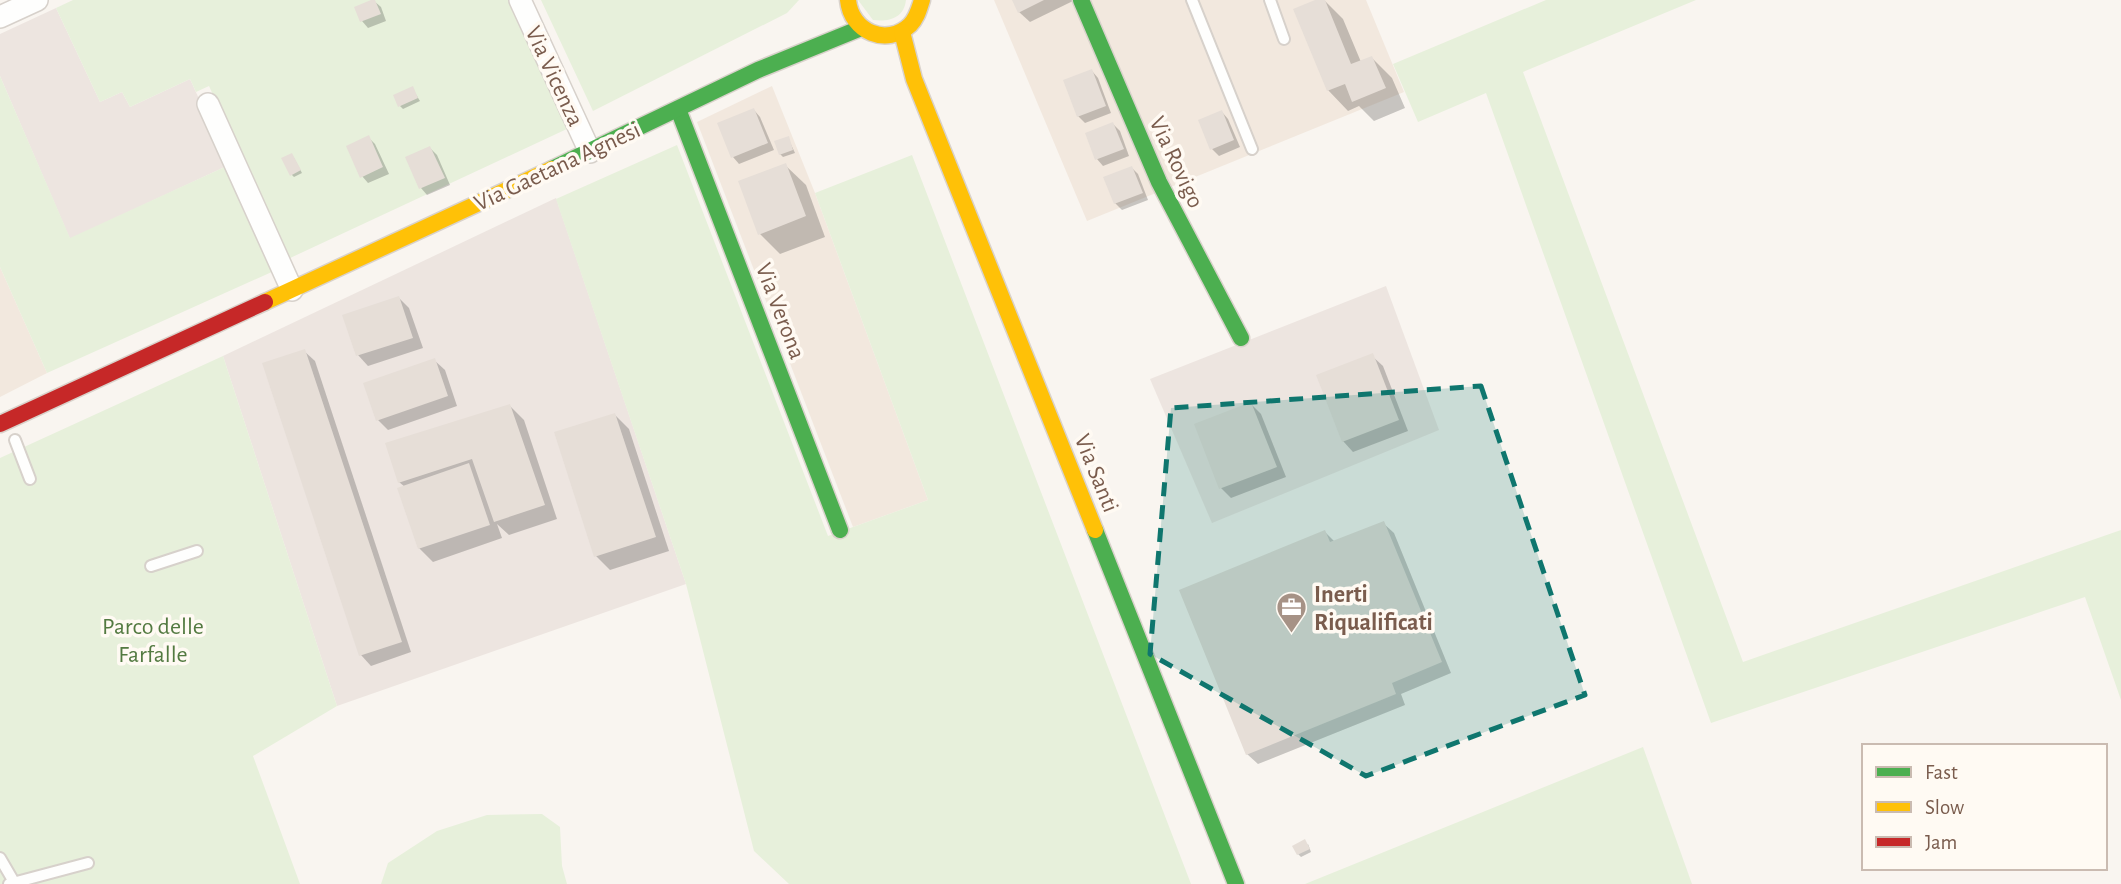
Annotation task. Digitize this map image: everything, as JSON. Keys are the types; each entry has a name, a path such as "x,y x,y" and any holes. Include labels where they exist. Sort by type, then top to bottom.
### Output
{"street":[{"path":"0,17 37,0"},
{"name":"Via Vicenza","path":"520,0 590,152"},
{"path":"848,2 852,18 862,28 872,34 884,36 902,32 916,19 922,0"},
{"name":"Via Rovigo","path":"1082,0 1158,182 1241,338"},
{"name":"Via Gaetana Agnesi","path":"822,42 848,2"},
{"name":"Via Gaetana Agnesi","path":"0,424 822,42 862,28"},
{"name":"Via Santi","path":"902,32 914,79 1236,884"},
{"name":"Via Santi","path":"884,36 914,79"},
{"path":"208,104 292,290"},
{"name":"Via Verona","path":"678,109 840,530"}],"lane":[{"path":"1192,0 1252,149"},
{"path":"1269,0 1284,38"},
{"path":"15,440 30,479"},
{"path":"151,566 198,551"},
{"path":"0,858 11,883 88,863"}],"highlighted area":[{"path":"1481,386 1585,695 1366,776 1150,654 1171,408"}],"shaded area":[{"path":"994,0 1366,0 1404,92 1087,221"},
{"path":"56,8 100,102 122,92 130,107 190,79 229,165 70,239 0,76 0,34"},
{"path":"772,86 815,193 928,500 853,527 697,122"},
{"path":"556,198 686,584 337,706 223,356"},
{"path":"0,267 47,373 0,397"},
{"path":"1386,286 1439,430 1212,523 1150,379"}],"green space":[{"path":"73,0 510,0 569,128 288,259 209,86 196,92 190,79 130,107 122,92 100,102 56,8"},
{"path":"541,0 799,0 787,13 593,111"},
{"path":"858,0 906,0 902,11 895,18 873,20"},
{"path":"1546,0 1696,0 1523,72 1743,662 2121,530 2121,700 2085,597 1711,723 1486,93 1418,122 1393,64"},
{"path":"0,76 70,238 229,165 274,271 47,373 0,267"},
{"path":"677,145 828,536 928,500 815,193 912,155 1191,884 789,884 754,851 686,584 556,199"},
{"name":"Parco delle Farfalle","path":"223,356 337,706 253,756 300,884 0,884 0,458"},
{"path":"1643,747 1692,884 1305,884"},
{"path":"542,814 560,827 562,866 567,884 381,884 388,863 437,831 487,815"}],"building":[{"path":"375,0 381,14 360,22 354,7"},
{"path":"1012,0 1044,0 1018,13"},
{"path":"1315,0 1325,0 1351,64 1372,56 1386,88 1352,102 1345,84 1327,91 1293,9"},
{"path":"1092,69 1106,106 1077,117 1063,80"},
{"path":"413,86 418,98 398,107 393,95"},
{"path":"754,108 768,143 731,158 717,123"},
{"path":"1222,110 1234,140 1210,150 1198,120"},
{"path":"1113,122 1124,149 1095,160 1085,133"},
{"path":"369,135 383,167 360,178 346,146"},
{"path":"789,136 793,150 779,155 774,141"},
{"path":"430,146 445,178 419,189 405,157"},
{"path":"292,153 301,170 290,176 281,158"},
{"path":"786,163 806,216 758,235 738,181"},
{"path":"1132,166 1143,193 1114,204 1103,177"},
{"path":"399,296 413,338 356,356 342,315"},
{"path":"305,349 402,642 359,656 262,363"},
{"path":"1373,353 1399,420 1342,442 1316,375"},
{"path":"435,358 448,396 376,421 363,383"},
{"path":"1251,402 1277,467 1219,489 1194,424"},
{"path":"510,404 545,505 494,522 472,459 398,483 385,443"},
{"path":"615,413 656,537 594,557 554,432"},
{"path":"469,463 490,525 418,549 397,488"},
{"path":"1384,521 1442,662 1392,683 1396,694 1246,755 1179,590 1325,530 1330,542"},
{"path":"1305,839 1310,849 1297,855 1292,846"}],"traffic: fast":[{"path":"1081,0 1159,182 1241,338"},
{"path":"552,169 758,70 861,28"},
{"path":"678,109 840,530"},
{"path":"1095,530 1236,884"}],"traffic: slow":[{"path":"848,0 851,11 863,28 881,35 901,32 910,25 922,0"},
{"path":"902,32 914,79 1095,530"},
{"path":"265,302 552,169"}],"traffic: jam":[{"path":"0,424 265,302"}],"place":[{"name":"Inerti Riqualificati","path":"1291,635"}]}
